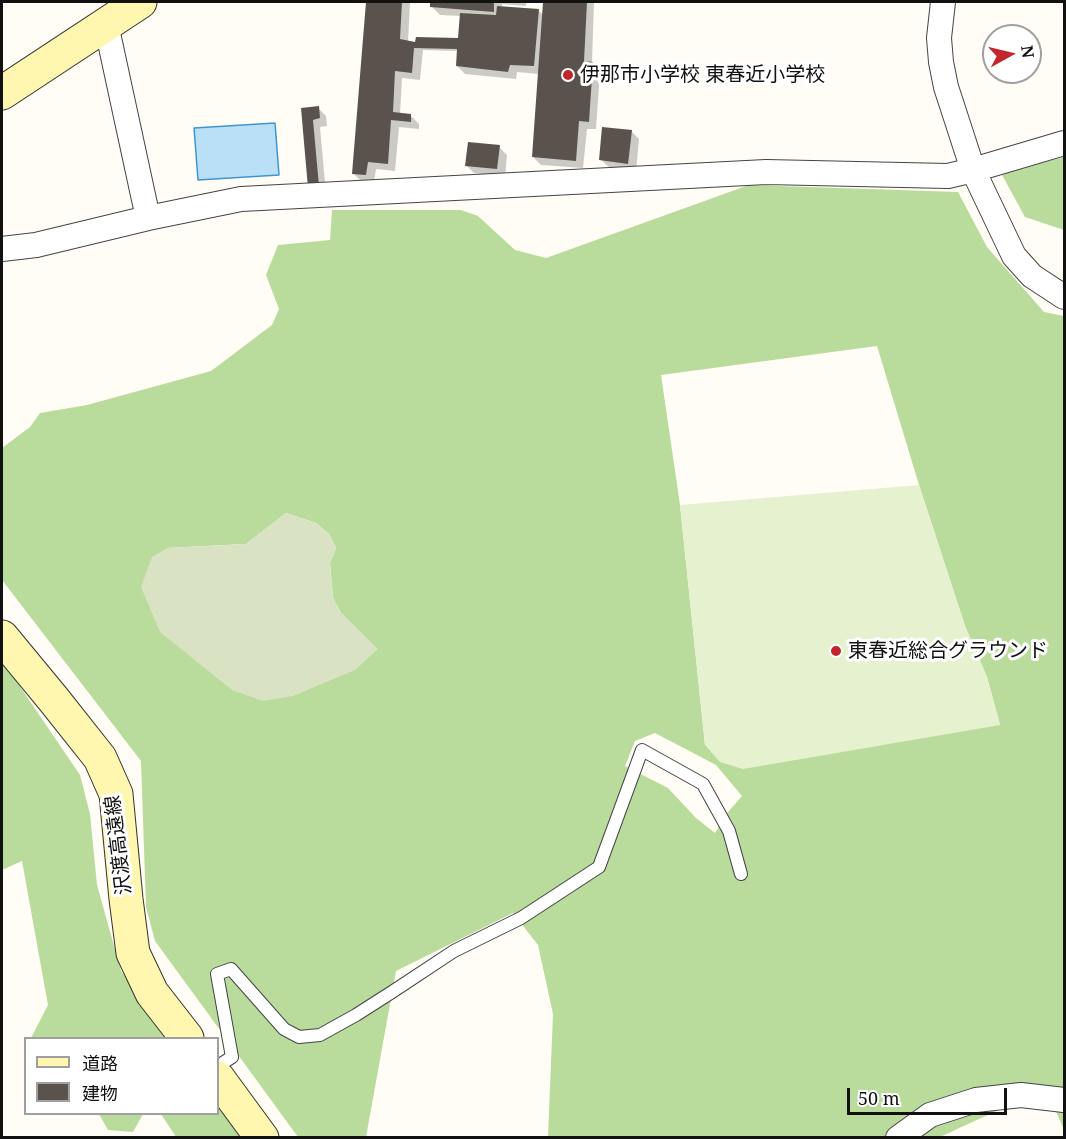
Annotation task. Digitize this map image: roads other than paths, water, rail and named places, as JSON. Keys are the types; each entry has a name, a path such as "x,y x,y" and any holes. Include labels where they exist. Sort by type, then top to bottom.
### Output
{"main road":[{"path":"2,93 140,2"},
{"name":"沢渡高遠線","path":"2,637 100,758 116,794 133,953 152,993 186,1037"},
{"path":"219,1079 262,1137"}],"street":[{"path":"943,2 939,38 941,62 946,87 973,170 1014,256 1032,276 1065,297"},
{"path":"106,24 148,218"},
{"path":"2,249 36,245 148,218 241,199 766,172 948,176 1065,143"},
{"path":"898,1137 930,1115 976,1100 1021,1095 1065,1100"}],"lane":[{"path":"219,1065 232,1057 217,974 231,969 284,1029 299,1036 320,1035 356,1015 454,951 521,918 599,867 642,750 703,784 729,831 741,874"}],"water":[{"path":"275,123 279,175 198,180 194,128"}],"place":[{"name":"伊那市小学校 東春近小学校","path":"568,75"},
{"name":"東春近総合グラウンド","path":"836,651"}]}
